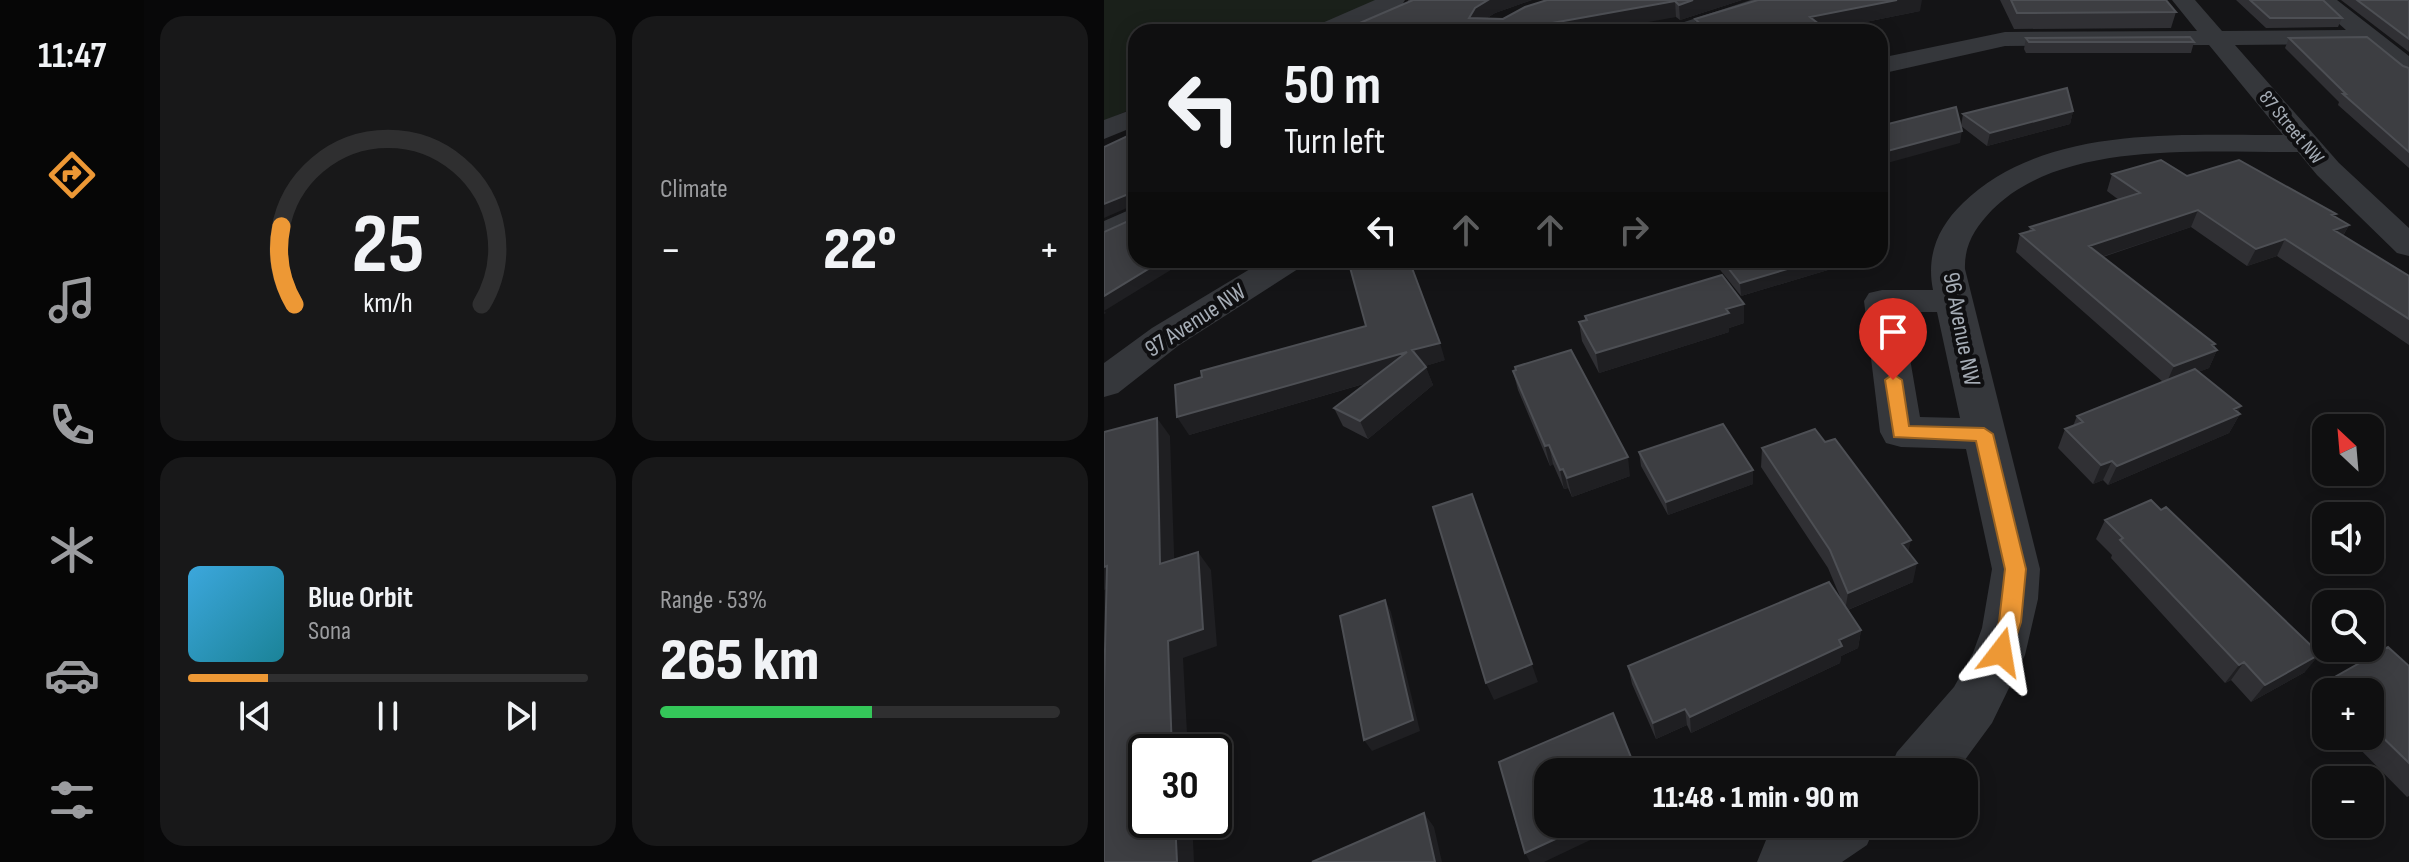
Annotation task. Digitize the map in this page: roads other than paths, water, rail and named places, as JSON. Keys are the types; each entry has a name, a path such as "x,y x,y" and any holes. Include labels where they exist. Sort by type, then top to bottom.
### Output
{"street":[{"path":"1339,24 1394,0"},
{"path":"1701,24 1774,0"},
{"name":"87 Street NW","path":"2183,0 2354,196 2409,246"},
{"path":"2323,0 2409,69"},
{"path":"1888,64 2005,39 2369,37"},
{"path":"1104,130 1128,120"},
{"name":"96 Avenue NW","path":"1932,758 1969,715 1988,682 2010,622 2016,569 1953,301 1947,264 1959,226 1985,196 2021,174 2062,159 2108,150 2307,143"},
{"path":"1104,234 1128,221"},
{"name":"97 Avenue NW","path":"1104,383 1165,337 1276,268"},
{"path":"1953,301 1882,301 1901,432 1984,434"},
{"path":"1788,862 1825,838"}]}
